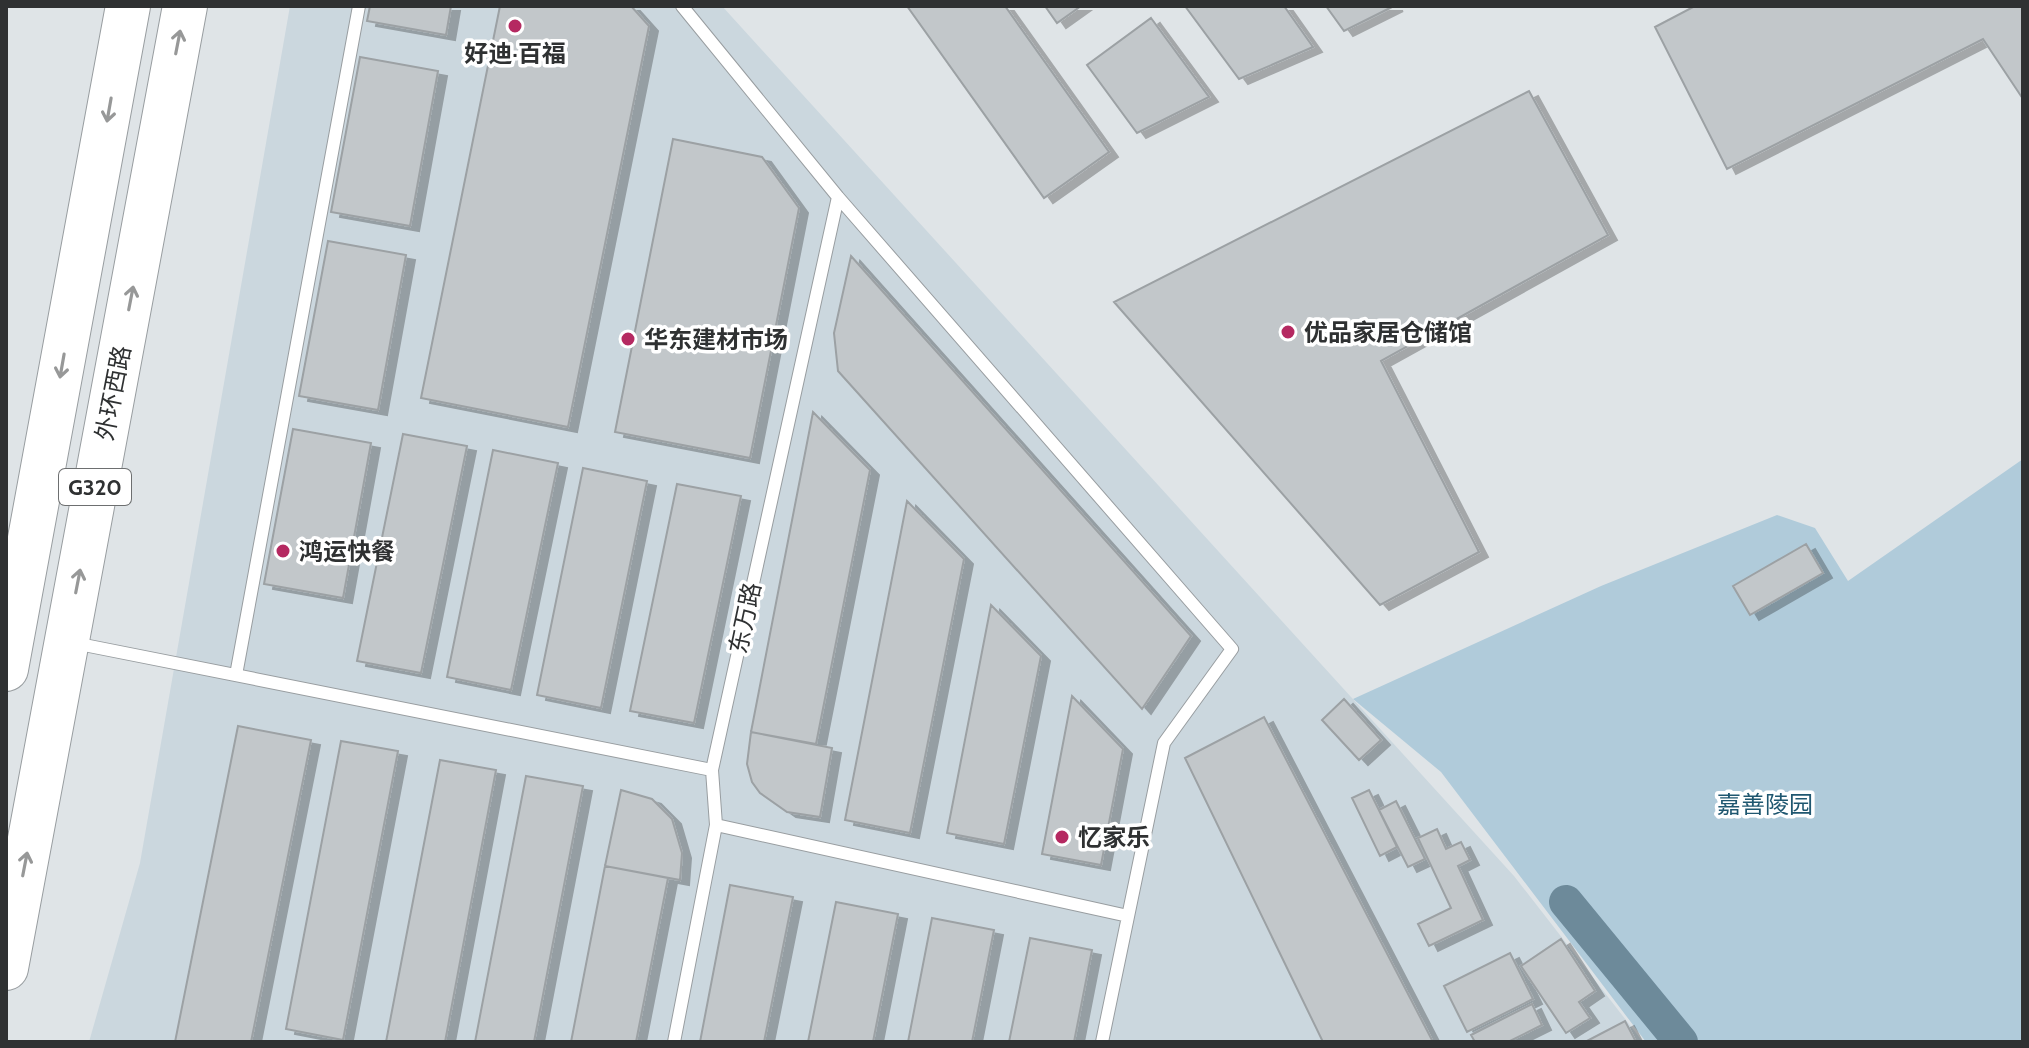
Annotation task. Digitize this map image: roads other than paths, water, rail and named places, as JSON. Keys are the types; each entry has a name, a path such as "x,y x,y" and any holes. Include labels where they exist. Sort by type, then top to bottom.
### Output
{"highway":[{"name":"G320","path":"6,669 128,6"},
{"name":"外环西路","path":"6,968 185,6"}],"lane":[{"path":"236,675 359,6"},
{"path":"682,6 838,197 1232,649 1164,743 1102,1042"},
{"name":"东万路","path":"674,1042 716,825 712,770 838,197"},
{"path":"67,642 712,770"},
{"path":"716,825 1128,916"}],"waterway":[{"path":"1566,902 1681,1042"}],"place":[{"name":"好迪·百福","path":"515,26"},
{"name":"优品家居仓储馆","path":"1288,332"},
{"name":"华东建材市场","path":"628,339"},
{"name":"鸿运快餐","path":"283,551"},
{"name":"忆家乐","path":"1062,837"}],"park label":[{"name":"嘉善陵园","path":"1765,804"}]}
